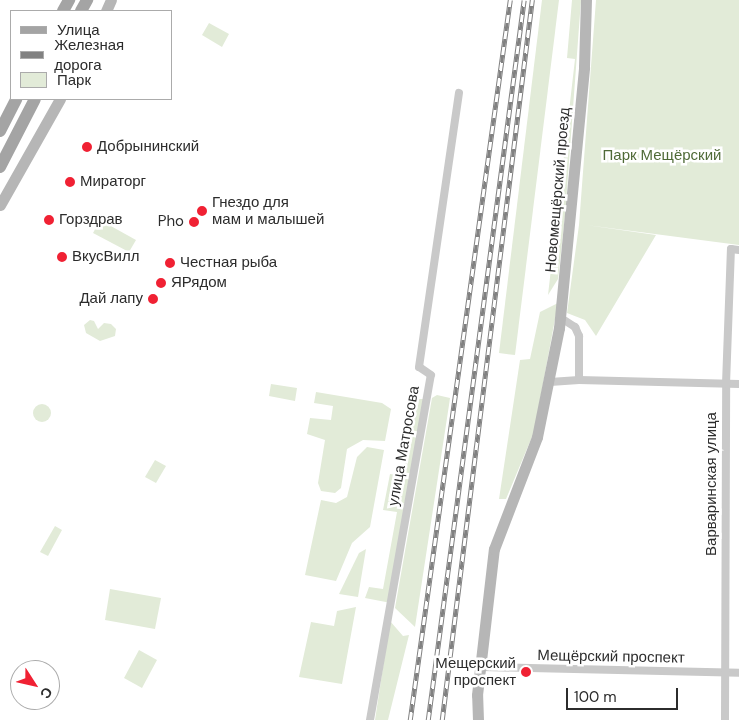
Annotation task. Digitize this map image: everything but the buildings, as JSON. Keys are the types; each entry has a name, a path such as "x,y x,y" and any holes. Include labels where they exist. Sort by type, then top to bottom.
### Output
{"main road":[{"path":"0,130 15,100"},
{"path":"0,167 34,100"}],"street":[{"name":"Новомещёрский проезд","path":"478,720 494,545 531,459 550,382 561,318 584,67 586,0"},
{"name":"улица Матросова","path":"370,720 431,375 419,367 459,94"},
{"path":"0,205 59,100"},
{"name":"Варваринская улица","path":"725,720 726,384 735,249"},
{"path":"561,318 575,327 579,336 578,380"},
{"path":"550,382 578,380 739,384"},
{"name":"Мещёрский проспект","path":"482,667 739,673"}],"green space":[{"path":"542,0 559,0 515,355 499,353"},
{"path":"572,0 581,0 565,216 558,279 548,295 575,59 567,58"},
{"name":"Парк Мещёрский","path":"596,0 739,0 739,245 586,225 656,235 596,336 585,320 567,313 579,225"},
{"path":"209,23 229,34 222,47 202,35"},
{"path":"100,220 136,240 129,252 93,233"},
{"path":"558,303 534,432 506,499 499,499 520,360 530,359 540,312"},
{"path":"90,320 94,321 98,329 104,323 111,324 116,329 115,336 100,341 86,333 84,325"},
{"path":"271,384 297,388 295,401 269,396"},
{"path":"316,392 382,403 391,409 385,441 363,440 347,449 341,488 335,493 321,491 318,483 325,440 307,434 310,418 331,420 333,406 314,403"},
{"path":"437,395 450,398 415,627 395,608 432,398"},
{"path":"418,399 427,399 391,603 365,598 369,587 383,589 397,512 383,510 390,474 403,476"},
{"path":"42,404 48,407 51,413 48,419 42,422 36,419 33,413 36,407"},
{"path":"367,447 384,450 370,527 352,543 336,581 305,575 321,500 336,503 347,497 357,457"},
{"path":"155,460 166,466 156,483 145,477"},
{"path":"55,526 62,530 48,556 40,552"},
{"path":"366,549 358,597 339,594 359,553"},
{"path":"110,589 161,598 155,629 105,620"},
{"path":"356,607 342,684 299,677 311,622 334,626 337,611"},
{"path":"390,621 403,636 409,635 388,720 375,720"},
{"path":"139,650 157,660 142,688 124,678"}],"railway":[{"path":"410,720 510,0"},
{"path":"428,720 524,0"},
{"path":"442,720 532,0"}],"place":[{"name":"Добрынинский","path":"87,147"},
{"name":"Мираторг","path":"70,182"},
{"name":"Гнездо для мам и малышей","path":"202,211"},
{"name":"Горздрав","path":"49,220"},
{"name":"Pho","path":"194,222"},
{"name":"ВкусВилл","path":"62,257"},
{"name":"Честная рыба","path":"170,263"},
{"name":"ЯРядом","path":"161,283"},
{"name":"Дай лапу","path":"153,299"},
{"name":"Мещерский проспект","path":"526,672"}]}
